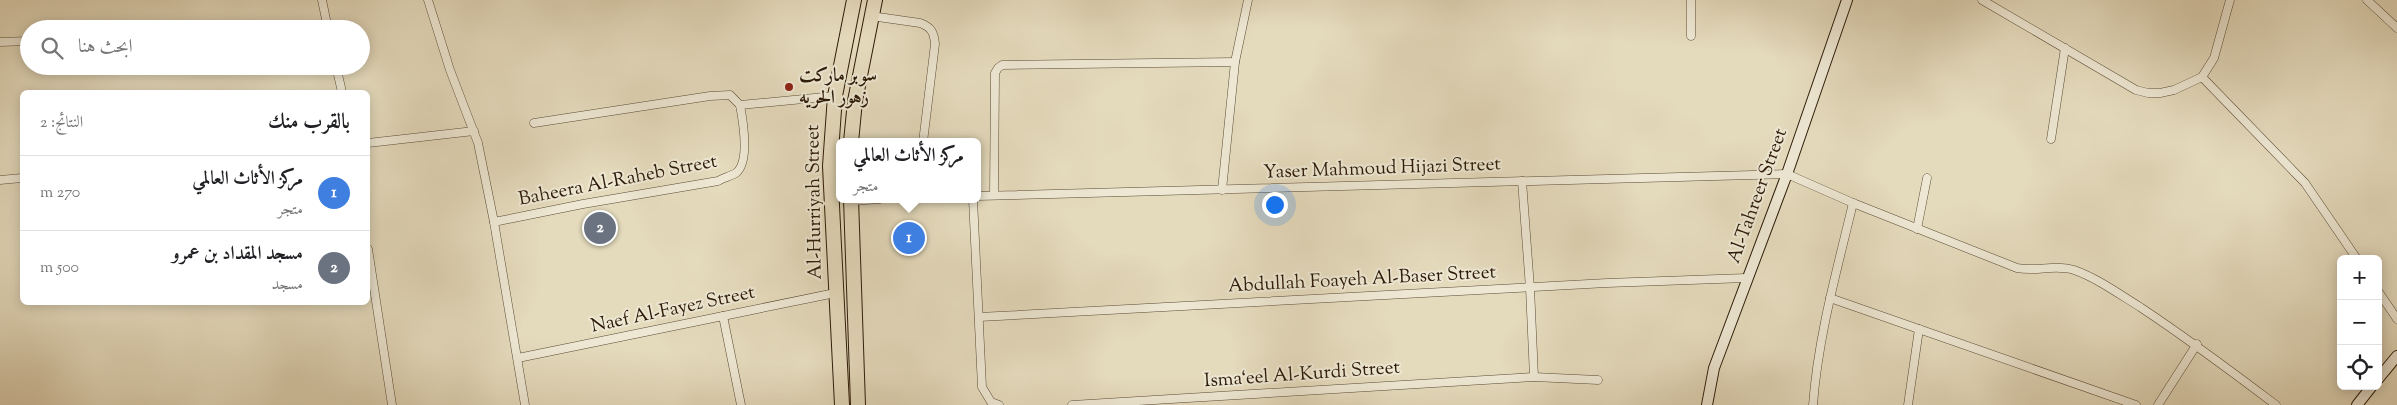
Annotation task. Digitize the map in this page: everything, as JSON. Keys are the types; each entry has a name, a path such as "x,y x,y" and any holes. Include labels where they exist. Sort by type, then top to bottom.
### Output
{"highway":[{"name":"Al-Hurriyah Street","path":"842,405 830,166 835,96 854,0"},
{"name":"Al-Hurriyah Street","path":"851,138 855,101 875,0"},
{"name":"Al-Hurriyah Street","path":"851,203 858,405"}],"street":[{"path":"322,0 326,20"},
{"path":"428,0 434,14 450,70 474,131 494,222 525,405"},
{"path":"434,14 435,0"},
{"path":"1222,190 1235,62 1248,0"},
{"path":"1690,36 1691,0"},
{"name":"Al-Tahreer Street","path":"1707,405 1714,368 1746,278 1787,174 1847,0"},
{"path":"1982,0 2136,90 2148,94 2174,90 2202,77 2214,58 2230,0"},
{"path":"2367,0 2397,28"},
{"path":"871,16 920,23 932,30 935,44 923,138"},
{"path":"0,42 20,41"},
{"path":"2051,139 2065,48"},
{"path":"994,195 996,73 1002,65 1235,62"},
{"path":"338,75 342,90"},
{"path":"2202,77 2305,182 2354,255"},
{"path":"534,123 723,95 730,95 740,105 835,96"},
{"name":"Baheera Al-Raheb Street","path":"494,222 583,204 706,183 735,174 744,158 740,105"},
{"path":"370,143 474,131"},
{"path":"1787,174 1852,203 2017,268 2029,270 2052,268 2074,270 2112,289 2197,344 2276,405"},
{"name":"Yaser Mahmoud Hijazi Street","path":"981,196 1787,174"},
{"path":"0,180 20,178"},
{"path":"1917,229 1927,178"},
{"path":"1522,181 1534,377"},
{"path":"973,203 982,387 991,402 999,405"},
{"path":"1813,405 1817,369 1830,298 1852,203"},
{"path":"370,262 392,405"},
{"name":"Abdullah Foayeh Al-Baser Street","path":"979,317 1746,278"},
{"name":"Naef Al-Fayez Street","path":"518,358 836,293"},
{"path":"2382,297 2397,319"},
{"path":"1830,298 2136,405"},
{"path":"723,316 741,405"},
{"path":"1908,405 1919,329"},
{"path":"2158,405 2197,344"},
{"path":"2382,374 2397,356"},
{"name":"Isma‘eel Al-Kurdi Street","path":"1072,405 1534,377 1598,380"},
{"path":"2357,405 2369,390"}],"place":[{"name":"سوبر ماركت زهور الحريه","path":"789,87"},
{"name":"مسجد المقداد بن عمرو","path":"600,228"},
{"name":"مركز الأثاث العالمي","path":"909,238"}]}
